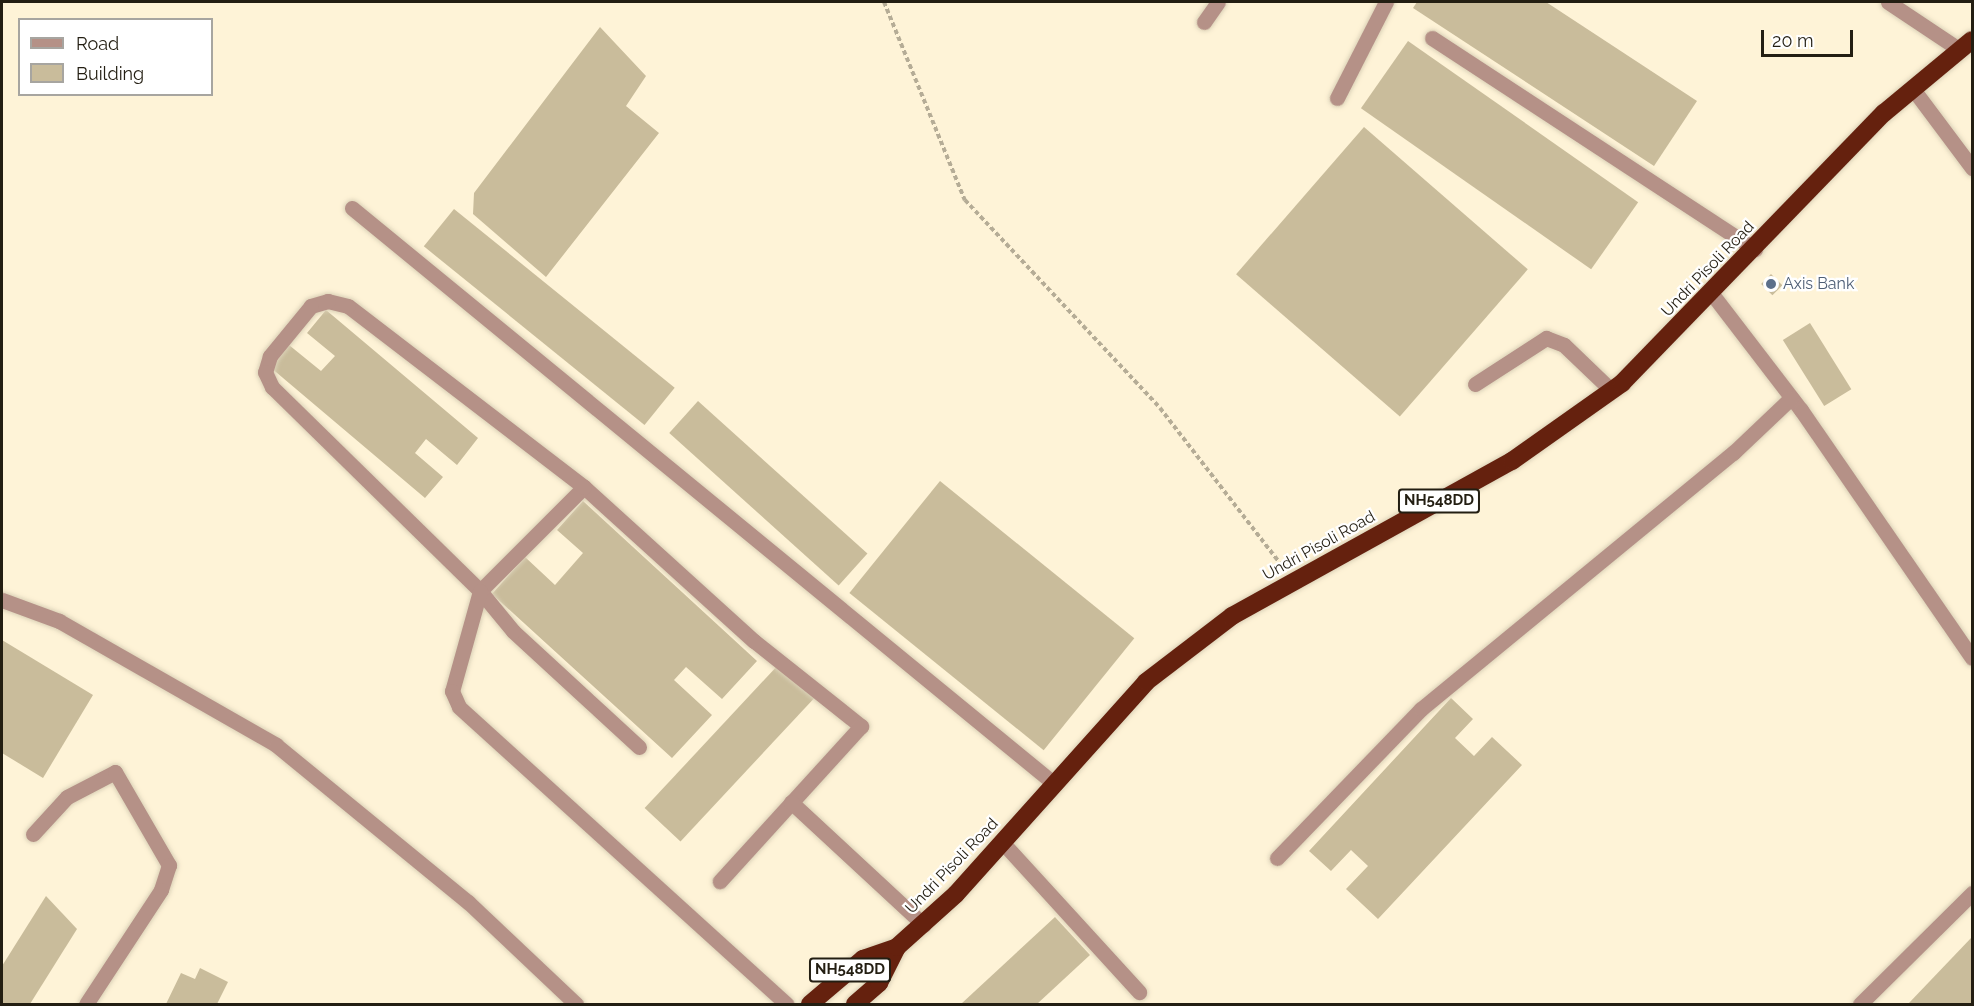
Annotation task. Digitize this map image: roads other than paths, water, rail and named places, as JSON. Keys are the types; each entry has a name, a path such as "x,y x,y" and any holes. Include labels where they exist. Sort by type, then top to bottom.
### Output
{"highway":[{"name":"Undri Pisoli Road","path":"855,1005 879,982 897,947 924,925 1003,843 1052,782 1146,682 1232,616 1512,461 1612,391 1712,294 1913,89 1966,45"},
{"name":"NH548DD","path":"810,1005 863,959 897,947"}],"street":[{"path":"1204,22 1218,2"},
{"path":"1337,98 1386,2"},
{"path":"1888,2 1966,45"},
{"path":"1432,38 1755,249"},
{"path":"1913,89 1972,168"},
{"path":"352,208 1052,782"},
{"path":"1712,294 1791,398 1972,657"},
{"path":"639,747 513,631 480,591 272,387 265,372 270,356 311,306 328,301 348,306 584,487 754,641 861,726 720,881"},
{"path":"1475,384 1546,338 1564,345 1612,391"},
{"path":"1277,858 1421,709 1733,453 1791,398"},
{"path":"584,487 480,591 452,691 459,707 786,1005"},
{"path":"2,600 59,621 276,745 468,902 576,1005"},
{"path":"33,834 67,797 116,771 170,865 161,890 86,1005"},
{"path":"791,802 924,925"},
{"path":"1003,843 1139,992"},
{"path":"1860,1005 1972,893"}],"place":[{"name":"Axis Bank","path":"1771,284"}]}
